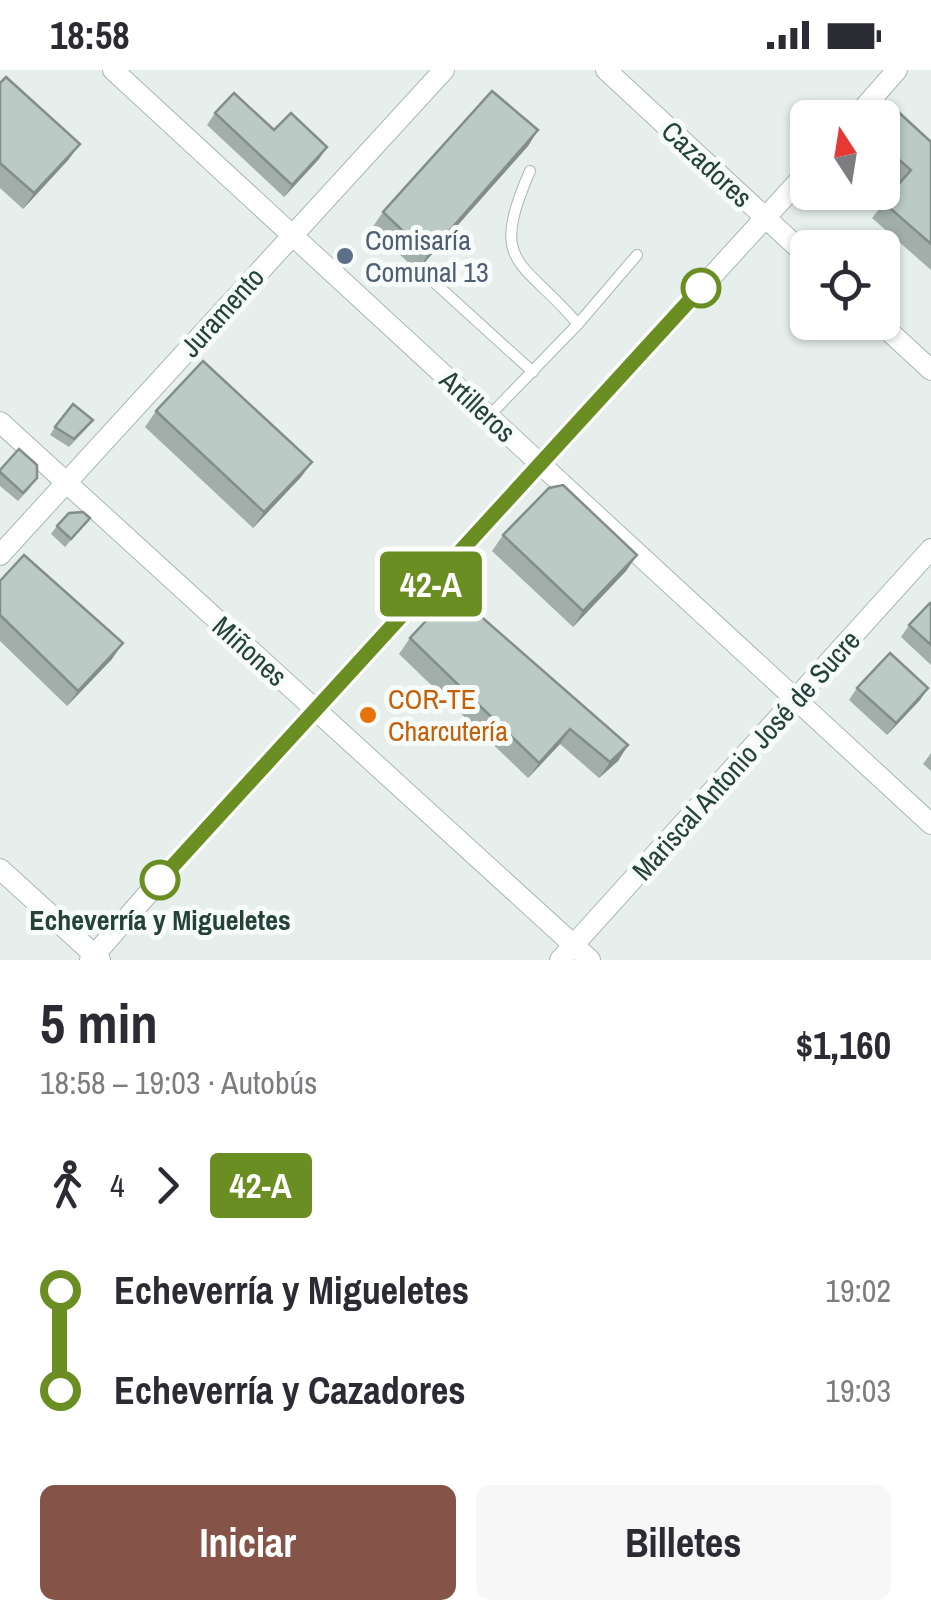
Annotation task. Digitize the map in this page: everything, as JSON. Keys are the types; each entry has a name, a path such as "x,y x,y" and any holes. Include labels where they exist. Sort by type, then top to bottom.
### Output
{"street":[{"name":"Artilleros","path":"112,70 931,824"},
{"name":"Juramento","path":"0,556 444,70"},
{"name":"Cazadores","path":"606,70 790,240"},
{"path":"871,100 898,70"},
{"path":"0,869 95,958 790,192"},
{"path":"898,340 931,370"},
{"name":"Miñones","path":"0,422 316,710 567,953 590,960"},
{"name":"Mariscal Antonio José de Sucre","path":"567,953 931,550"}],"lane":[{"path":"530,171 513,210 511,250 528,276 558,300 578,324"},
{"path":"489,416 578,324 637,255"},
{"path":"436,284 533,372"}],"building":[{"path":"6,77 80,144 34,193 0,163 0,83"},
{"path":"492,91 538,130 428,255 383,212"},
{"path":"234,93 274,130 291,113 327,147 292,185 215,113"},
{"path":"900,113 931,142 931,244 892,210 900,210 900,183 911,170 900,161"},
{"path":"203,361 312,462 264,512 156,411"},
{"path":"73,404 93,420 74,439 55,427"},
{"path":"19,449 37,465 37,478 23,493 0,472"},
{"path":"563,485 637,555 583,611 503,535 549,488"},
{"path":"83,512 90,518 71,539 57,526 69,513"},
{"path":"24,555 123,643 78,691 0,615 0,581"},
{"path":"453,592 628,745 610,762 570,729 539,763 410,638"},
{"path":"931,604 931,645 909,625"},
{"path":"890,653 928,688 896,723 857,688"}],"bus line":[{"name":"42-A","path":"160,880 701,288"}],"place":[{"name":"Comisaría Comunal 13","path":"345,256"},
{"name":"COR-TE Charcutería","path":"368,715"},
{"name":"Echeverría y Migueletes","path":"160,880"}]}
